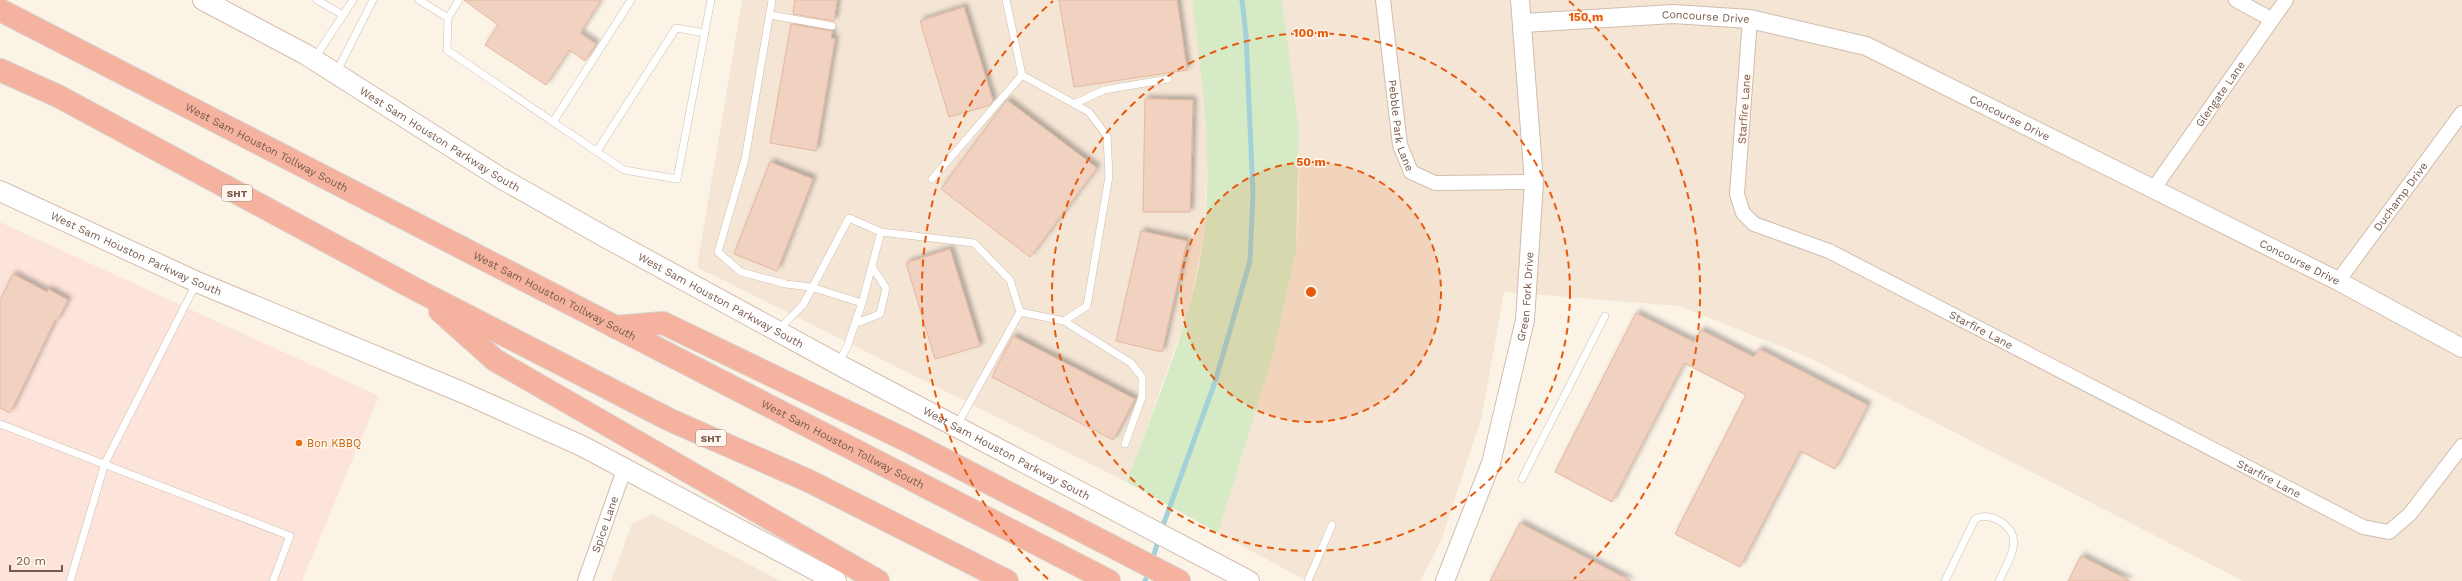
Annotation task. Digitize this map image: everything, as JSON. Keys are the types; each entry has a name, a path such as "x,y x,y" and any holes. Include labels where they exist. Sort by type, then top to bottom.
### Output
{"highway":[{"name":"West Sam Houston Tollway South","path":"6,13 1106,579"},
{"name":"SHT","path":"0,70 58,96 416,290 670,420 809,481 1007,581"},
{"path":"416,290 495,360 878,581"},
{"path":"615,327 663,323 910,442 1179,581"}],"main road":[{"name":"West Sam Houston Parkway South","path":"203,0 314,59 499,178 838,364 1249,581"},
{"name":"West Sam Houston Parkway South","path":"0,191 197,282 464,393 624,467 836,581"}],"street":[{"name":"Pebble Park Lane","path":"1383,0 1400,145 1411,172 1435,183 1534,182"},
{"name":"Green Fork Drive","path":"1446,581 1491,463 1525,320 1534,182 1523,23 1520,0"},
{"path":"2236,0 2272,19"},
{"name":"Glengate Lane","path":"2154,188 2286,0"},
{"name":"Concourse Drive","path":"1523,23 1673,14 1750,19 1866,46 2154,188 2338,281 2462,348"},
{"name":"Starfire Lane","path":"1750,19 1737,194 1743,213 1754,224 1829,250 2363,527 2389,532 2393,529 2410,514 2462,446"},
{"name":"Duchamp Drive","path":"2338,281 2462,113"},
{"name":"Spice Lane","path":"585,581 624,467"}],"lane":[{"path":"317,0 343,15"},
{"path":"314,59 353,0"},
{"path":"336,73 373,0"},
{"path":"419,0 448,18"},
{"path":"460,0 448,18 447,50 624,170 676,179 711,0"},
{"path":"553,122 631,0"},
{"path":"772,0 745,158 718,252 741,272 786,284 811,287 862,303"},
{"path":"1006,0 1022,75 1089,112 1107,136 1109,176 1087,306 1064,321"},
{"path":"770,15 832,26"},
{"path":"597,152 676,28 705,33"},
{"path":"932,179 1022,75"},
{"path":"1074,104 1104,90 1168,79"},
{"path":"777,330 803,305 811,287 849,218 881,232 974,243 1010,280 1020,312 956,427"},
{"path":"838,364 857,322 881,232"},
{"path":"857,322 880,314 886,288 872,267"},
{"path":"70,581 105,463 197,282"},
{"path":"1020,312 1064,321 1131,363 1142,377 1142,396 1125,444"},
{"path":"1522,479 1605,316"},
{"path":"0,424 105,463 290,536 273,581"},
{"path":"1945,581 1976,519 1980,516 1990,516 2005,524 2012,530 2014,538 2013,551 1999,581"},
{"path":"1308,581 1332,525"}],"shaded area":[{"path":"742,0 1192,0 1202,71 1208,161 1204,234 1188,312 1127,482 697,267"},
{"path":"1282,0 2462,0 2462,581 2243,581 1810,358 1679,306 1504,292 1482,416 1441,541 1420,581 1307,581 1218,533 1274,352 1296,251 1299,210 1299,131"},
{"path":"0,222 379,396 302,581 0,581"},
{"path":"652,514 781,581 611,581 632,524"}],"green space":[{"path":"1192,0 1282,0 1299,131 1296,251 1274,352 1218,533 1127,482 1173,359 1183,327 1199,264 1204,233 1207,145 1203,87"}],"building":[{"path":"464,0 601,0 580,33 596,44 585,61 569,50 546,85 485,45 498,25"},
{"path":"795,0 837,0 834,21 793,14"},
{"path":"1059,0 1177,0 1187,70 1074,87"},
{"path":"964,7 993,101 990,105 949,117 920,21"},
{"path":"791,24 832,31 831,38 835,39 816,151 770,143"},
{"path":"1145,99 1193,100 1190,212 1143,212"},
{"path":"1007,100 1097,168 1030,257 941,189"},
{"path":"770,162 813,179 777,271 734,254"},
{"path":"1141,231 1187,241 1162,352 1116,341"},
{"path":"950,249 980,346 935,359 906,263"},
{"path":"13,274 47,292 48,289 68,300 57,321 55,320 10,413 0,408 0,300"},
{"path":"1636,313 1694,342 1701,330 1754,357 1759,349 1868,405 1835,469 1800,451 1740,567 1675,534 1746,395 1684,363 1612,502 1555,472"},
{"path":"1013,336 1135,399 1113,440 992,377"},
{"path":"1520,523 1631,581 1490,581"},
{"path":"2081,556 2130,581 2068,581"}],"waterway":[{"path":"1161,531 1215,382 1250,261 1253,194 1246,35 1242,0"},
{"path":"1152,561 1159,538"},
{"path":"1145,581 1149,571"}],"place":[{"name":"Bon KBBQ","path":"299,443"}]}
